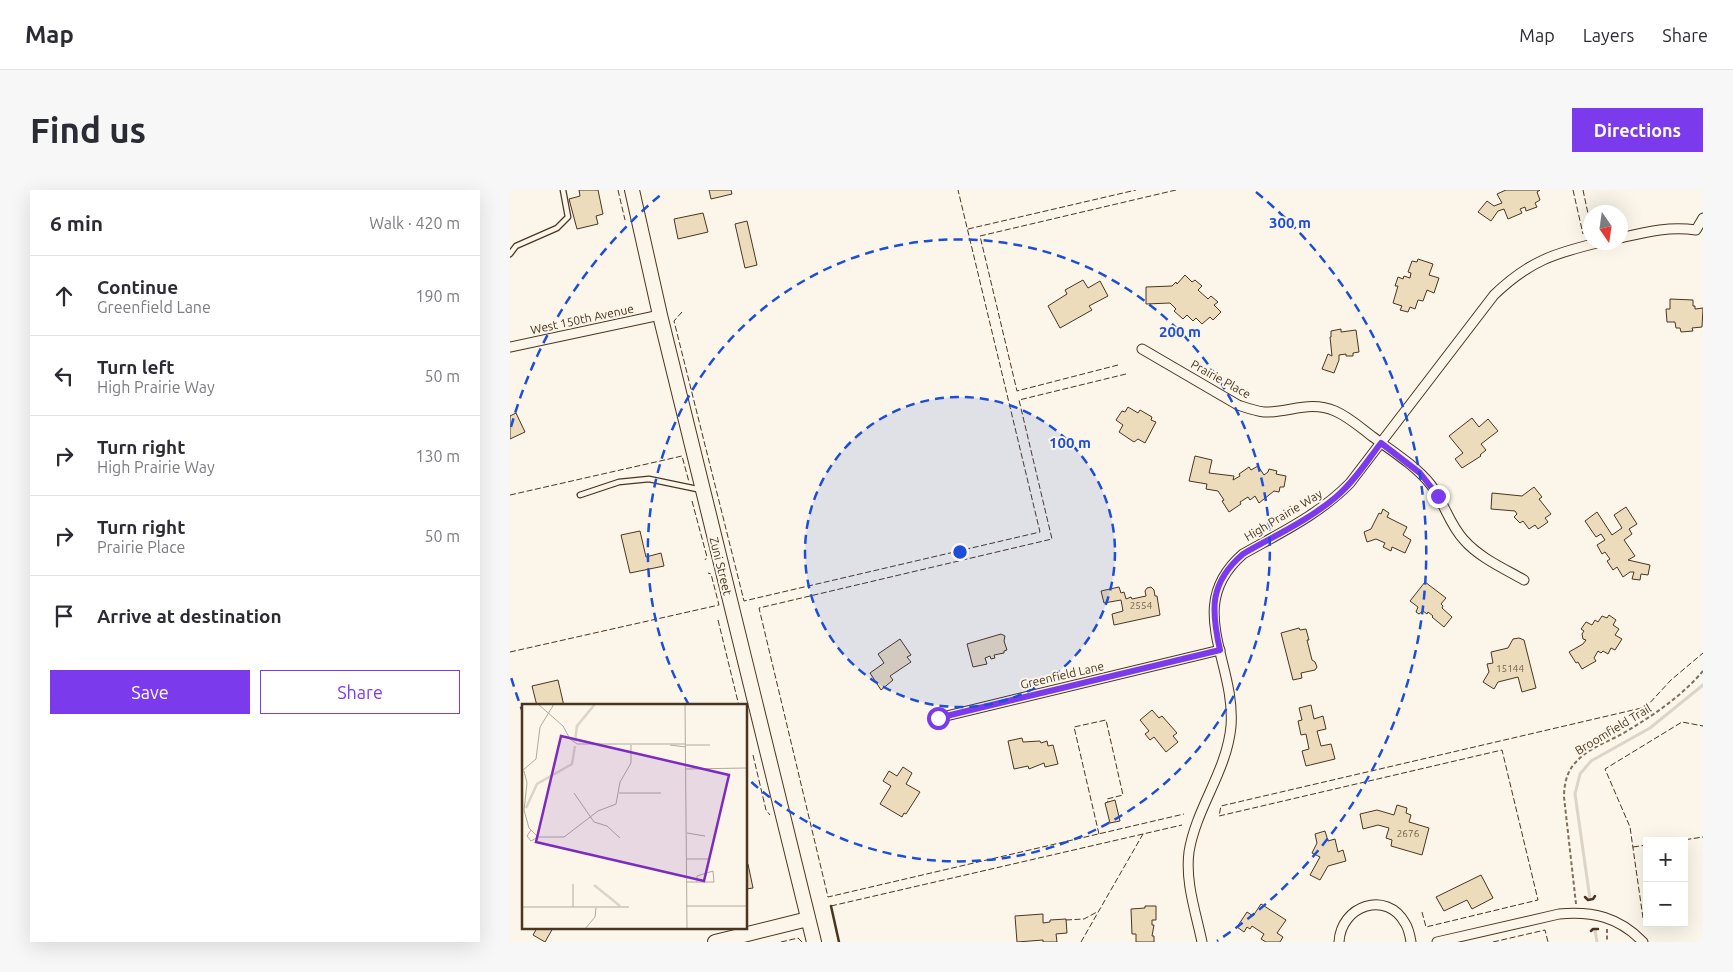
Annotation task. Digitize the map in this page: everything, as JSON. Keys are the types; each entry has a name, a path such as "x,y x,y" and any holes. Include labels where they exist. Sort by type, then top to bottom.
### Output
{"street":[{"name":"Zuni Street","path":"632,190 660,315 814,942"},
{"path":"1628,236 1671,228 1699,231 1703,218"},
{"name":"High Prairie Way","path":"1202,942 1190,889 1188,870 1194,834 1228,743 1231,708 1213,614 1214,599 1224,574 1243,554 1322,508 1350,484 1494,295 1508,281 1539,261 1561,252 1583,246"},
{"name":"West 150th Avenue","path":"510,347 660,315"},
{"name":"Prairie Place","path":"1142,349 1238,405 1251,410 1265,412 1299,407 1324,408 1345,416 1420,473 1431,485 1454,526 1474,550 1524,580"},
{"name":"Greenfield Lane","path":"938,718 1220,650"},
{"path":"1339,942 1343,924 1349,916 1365,906 1375,905 1392,910 1399,915 1405,923 1411,942"},
{"path":"1438,942 1559,914 1577,913 1594,914 1607,918 1624,926 1643,942"},
{"path":"715,942 808,919"}],"lane":[{"path":"510,254 516,246 557,228 568,217 563,190"},
{"path":"580,495 619,482 649,479 697,489 702,488"}],"path":[{"name":"Broomfield Trail","path":"1577,906 1564,797 1565,784 1569,772 1575,762 1583,755 1639,724 1668,705 1682,694 1703,672"},
{"path":"1607,925 1607,942"}],"building":[{"path":"579,190 598,190 603,214 596,216 598,224 577,229 569,199 580,196"},
{"path":"709,190 731,190 732,194 711,199"},
{"path":"1506,190 1540,190 1537,192 1540,200 1535,203 1537,207 1526,211 1525,207 1520,209 1522,213 1508,219 1504,209 1498,211 1491,221 1478,212 1487,201 1494,206 1502,203 1497,194"},
{"path":"703,213 708,232 678,239 674,219"},
{"path":"747,221 757,265 745,268 735,224"},
{"path":"1418,259 1433,264 1429,275 1439,278 1434,293 1427,290 1423,301 1418,300 1415,309 1410,307 1408,312 1400,310 1402,306 1393,303 1398,286 1395,286 1398,277 1403,279 1404,276 1410,278 1411,273 1408,272 1412,261 1417,262"},
{"path":"1185,275 1192,282 1195,280 1202,286 1198,290 1208,299 1211,296 1218,302 1214,305 1221,312 1213,320 1210,317 1202,324 1196,318 1193,321 1187,315 1183,319 1174,311 1176,309 1170,303 1146,304 1146,287 1172,286 1176,282 1177,284"},
{"path":"1083,280 1088,288 1100,281 1108,296 1089,306 1092,310 1060,328 1048,306 1067,294 1065,290"},
{"path":"1670,299 1693,300 1695,309 1703,308 1702,327 1692,328 1693,331 1681,332 1680,328 1676,328 1675,322 1667,322 1666,309 1670,309"},
{"path":"1341,329 1341,332 1356,330 1359,352 1353,353 1353,356 1339,355 1334,373 1322,369 1328,354 1332,356 1331,331"},
{"path":"1128,407 1138,413 1140,410 1152,417 1151,420 1156,422 1145,443 1138,439 1134,442 1119,432 1123,425 1116,420 1122,411 1125,412"},
{"path":"516,413 525,432 510,439 510,416"},
{"path":"1472,418 1479,427 1488,419 1498,431 1481,444 1486,450 1481,456 1462,468 1455,459 1463,453 1449,436"},
{"path":"1195,456 1212,460 1209,473 1234,476 1233,480 1249,467 1251,470 1258,466 1264,475 1269,469 1277,471 1276,474 1286,476 1284,487 1280,487 1279,492 1274,491 1259,503 1255,496 1250,500 1248,497 1229,512 1218,491 1206,489 1207,484 1189,481"},
{"path":"1534,487 1542,497 1539,499 1551,514 1545,518 1548,522 1538,529 1535,525 1529,529 1523,521 1520,523 1514,517 1517,514 1515,511 1491,509 1492,493 1522,496"},
{"path":"1626,507 1637,524 1629,529 1632,534 1624,540 1635,556 1628,560 1650,565 1648,575 1641,574 1640,580 1632,579 1634,572 1630,572 1623,577 1617,567 1613,570 1607,561 1610,559 1605,552 1602,554 1597,545 1605,540 1601,534 1596,537 1585,521 1597,512 1612,535 1622,528 1614,515"},
{"path":"1383,509 1389,513 1387,517 1407,527 1403,535 1411,540 1405,553 1392,547 1391,551 1383,547 1385,543 1376,539 1367,542 1364,532 1371,529"},
{"path":"640,531 646,557 661,553 664,566 630,573 621,535"},
{"path":"1425,582 1446,598 1441,604 1442,608 1452,617 1444,627 1428,612 1427,614 1423,611 1419,614 1416,612 1418,607 1410,601"},
{"path":"1119,587 1121,593 1124,592 1126,599 1131,597 1132,599 1146,596 1145,591 1151,587 1154,590 1155,596 1157,596 1160,615 1114,625 1112,614 1123,611 1121,600 1104,603 1101,591"},
{"path":"1609,615 1616,620 1613,625 1619,629 1615,635 1622,639 1615,650 1611,648 1608,654 1598,651 1594,658 1596,661 1582,669 1569,652 1583,644 1586,640 1583,639 1582,634 1584,631 1581,629 1586,622 1592,625 1595,620 1598,622 1602,616 1607,618"},
{"path":"1299,628 1300,630 1306,629 1312,660 1317,667 1315,670 1301,673 1302,678 1293,680 1281,633"},
{"path":"1001,634 1005,636 1004,641 1007,650 1004,653 994,655 995,658 991,659 990,656 985,658 987,664 973,667 967,644"},
{"path":"1519,638 1524,640 1536,688 1522,692 1518,677 1498,682 1494,689 1483,682 1489,672 1487,664 1493,663 1491,652 1508,648 1513,639"},
{"path":"900,639 911,655 907,657 911,662 890,676 893,680 881,690 870,673 884,663 878,654"},
{"path":"558,680 564,704 536,704 532,686"},
{"path":"1311,705 1314,719 1323,716 1326,729 1317,731 1321,746 1331,744 1335,759 1306,766 1302,751 1309,749 1306,734 1301,735 1298,721 1302,720 1299,708"},
{"path":"1152,710 1159,718 1162,716 1177,733 1173,736 1178,742 1166,752 1154,737 1150,740 1145,734 1149,731 1140,720"},
{"path":"1022,738 1023,742 1040,741 1041,743 1047,741 1048,746 1053,745 1058,764 1045,767 1044,763 1029,769 1028,766 1014,769 1008,741"},
{"path":"903,767 912,773 906,784 920,792 902,817 880,804 891,786 883,781 889,771 897,776"},
{"path":"1115,800 1120,821 1110,823 1105,803"},
{"path":"1397,805 1407,808 1406,813 1411,815 1409,822 1429,828 1422,855 1391,846 1392,840 1386,838 1389,828 1378,825 1363,829 1360,814 1377,810 1394,815"},
{"path":"1325,831 1328,841 1335,839 1338,852 1343,850 1346,861 1328,866 1320,880 1310,875 1320,857 1312,853 1317,843 1315,834"},
{"path":"748,864 753,888 748,889"},
{"path":"1481,875 1493,898 1472,909 1467,900 1444,911 1436,897"},
{"path":"1261,904 1286,920 1277,933 1283,937 1280,942 1266,942 1261,939 1264,934 1252,926 1250,929 1247,927 1244,932 1237,927 1247,912 1253,916"},
{"path":"1145,906 1156,906 1156,920 1152,920 1152,925 1154,925 1152,936 1154,936 1154,942 1136,942 1136,934 1132,934 1131,909 1145,908"},
{"path":"1043,914 1043,923 1050,922 1050,920 1066,919 1067,933 1056,934 1057,942 1043,942 1043,940 1017,942 1015,916"},
{"path":"536,930 552,930 545,942 533,935"}],"waterway":[{"path":"1590,899 1575,794 1580,774 1591,761 1650,728 1703,685"},
{"path":"1595,930 1597,942"}],"fence":[{"path":"618,190 625,220"},
{"path":"682,312 674,321 744,601 1040,532 958,190"},
{"path":"968,229 1136,190"},
{"path":"1118,365 1017,391 980,236 1176,190"},
{"path":"1573,190 1583,234"},
{"path":"1583,190 1586,205"},
{"path":"1126,374 1019,400 1052,539 759,608 828,897 1184,814"},
{"path":"510,495 682,456 689,482"},
{"path":"692,501 707,557 705,560"},
{"path":"510,652 719,605 711,574 708,573"},
{"path":"718,620 739,704"},
{"path":"1422,912 1426,927 1538,900 1502,750 1219,816 1221,806 1646,707 1671,680 1703,653"},
{"path":"1099,834 1074,727 1106,720 1123,795 1107,799 1108,802"},
{"path":"1643,918 1630,827 1605,769 1682,722 1703,726"},
{"path":"753,755 766,810 770,815"},
{"path":"831,906 1182,825"},
{"path":"1081,942 1143,834"},
{"path":"1688,839 1703,837"},
{"path":"1633,847 1643,846"},
{"path":"1066,920 1084,919 1097,912"},
{"path":"1493,942 1545,930 1548,942"},
{"path":"781,942 798,938 802,942"}],"wall":[{"path":"1585,897 1588,900 1593,899 1595,896"},
{"path":"831,906 839,942"},
{"path":"1591,931 1598,929"}],"route":[{"path":"938,718 1220,650 1213,614 1214,599 1224,574 1243,554 1322,508 1338,496 1350,484 1381,443 1420,473 1438,496"}]}
